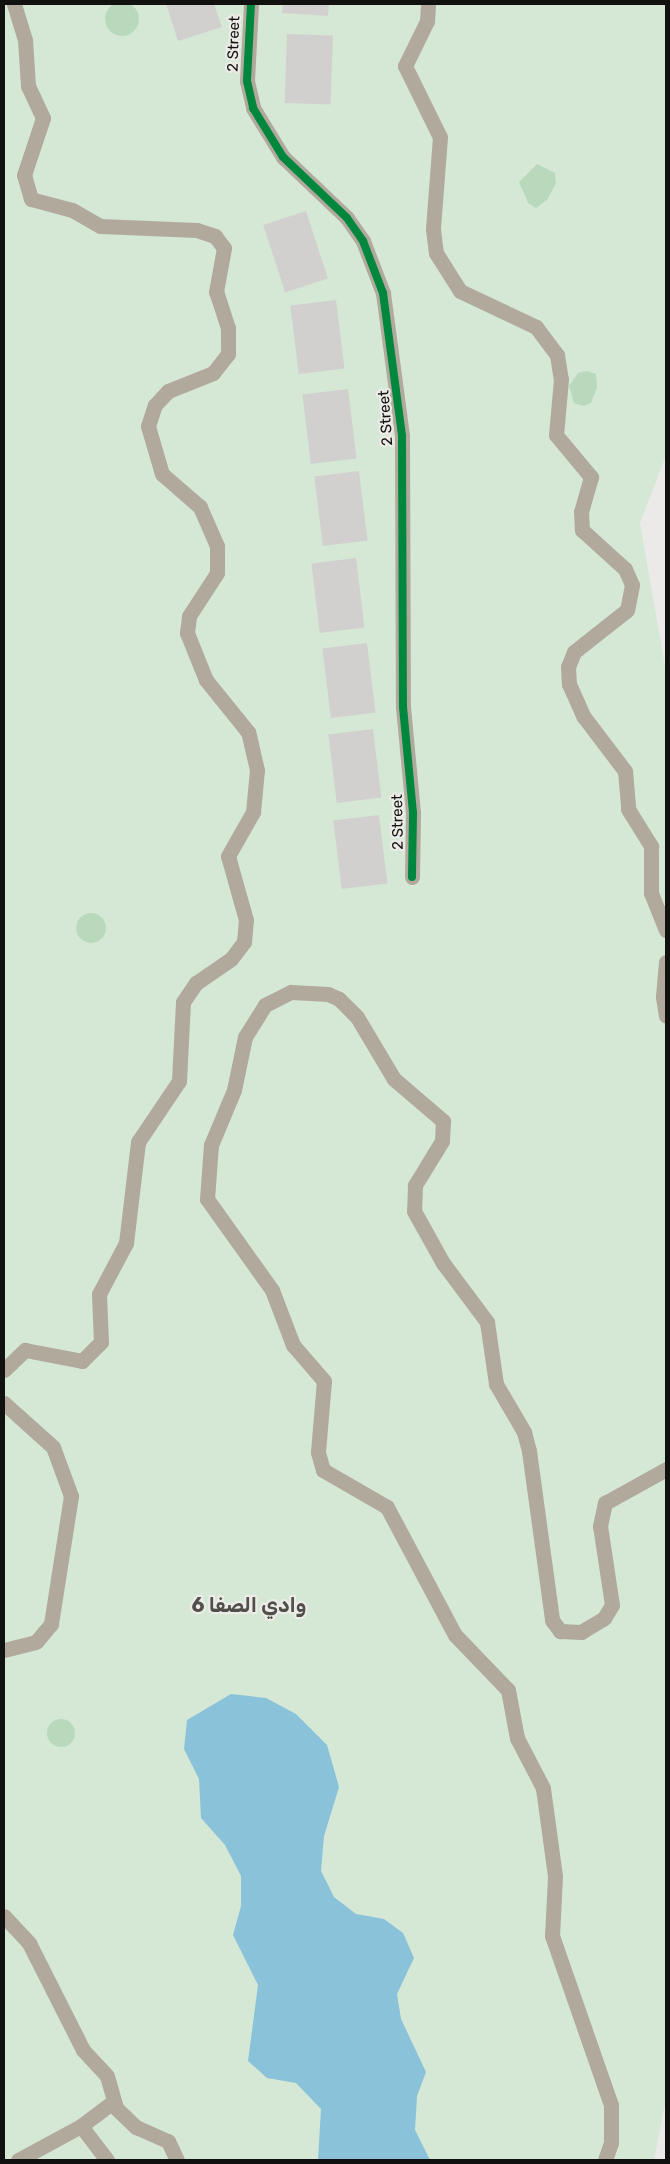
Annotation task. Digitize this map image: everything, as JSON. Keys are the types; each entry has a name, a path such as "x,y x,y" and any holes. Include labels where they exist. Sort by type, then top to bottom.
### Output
{"street":[{"path":"4,1370 25,1350 82,1361 101,1342 100,1294 126,1243 138,1142 179,1081 183,1002 196,983 231,959 244,942 246,920 228,856 253,812 257,770 248,732 206,680 186,632 189,616 217,573 217,546 200,507 165,480 148,426 151,412 168,391 213,373 228,354 228,328 216,292 224,248 215,236 197,230 100,226 72,210 31,199 24,175 43,118 28,86 25,40 14,4"},
{"name":"2 Street","path":"251,4 247,81 253,108 283,157 328,198 363,241 387,312 402,436 403,707 414,813 412,877"},
{"path":"428,4 425,26 405,66 440,137 433,229 436,254 460,290 536,327 557,355 562,380 556,434 591,477 581,512 582,530 625,569 632,585 627,610 574,652 568,667 569,684 584,718 625,771 628,809 651,846 651,893 666,930"},
{"path":"666,962 666,1016"},
{"path":"605,2160 611,2143 611,2105 552,1936 555,1876 543,1788 517,1738 508,1690 455,1635 387,1507 323,1470 318,1452 324,1381 293,1345 272,1290 207,1199 211,1145 234,1090 245,1037 264,1005 296,992 339,999 358,1017 394,1079 443,1121 442,1141 414,1185 414,1211 443,1262 487,1322 496,1384 524,1432 529,1451 552,1620 560,1631 581,1632 604,1618 612,1605 600,1526 605,1503 666,1470"},
{"path":"4,1403 52,1447 70,1496 51,1624 36,1642 4,1650"},
{"path":"4,1916 29,1944 83,2050 107,2076 114,2101 125,2119 168,2141 177,2160"},
{"path":"18,2160 81,2126 114,2101"},
{"path":"81,2126 107,2160"}],"green space":[{"path":"122,2 134,7 139,19 134,31 122,36 110,31 105,19 110,7"},
{"path":"4,4 666,4 666,455 640,523 666,672 666,2099 654,2160 4,2160"},
{"path":"537,164 555,173 556,183 547,200 536,208 528,203 519,182"},
{"path":"587,371 596,374 597,387 591,403 584,406 574,403 569,386 578,373"},
{"path":"91,913 102,917 106,928 102,939 91,943 80,939 76,928 80,917"},
{"path":"61,1719 71,1723 75,1733 71,1743 61,1747 51,1743 47,1733 51,1723"}],"water":[{"path":"231,1694 266,1698 296,1714 327,1745 339,1787 324,1836 321,1871 334,1897 356,1914 384,1919 403,1933 414,1958 397,1994 401,2019 426,2072 417,2096 415,2130 430,2160 318,2160 321,2109 296,2083 267,2078 248,2061 258,1985 233,1935 241,1906 241,1876 225,1845 201,1818 199,1779 184,1749 187,1720"}],"building":[{"path":"166,4 214,4 222,27 178,41"},
{"path":"283,4 329,4 328,16 282,13"},
{"path":"287,34 333,36 331,105 285,103"},
{"path":"306,211 328,279 285,292 263,225"},
{"path":"336,300 344,368 299,374 290,306"},
{"path":"348,389 357,458 311,464 302,395"},
{"path":"359,471 368,540 323,546 314,476"},
{"path":"356,558 365,627 320,633 311,563"},
{"path":"367,643 376,712 331,718 322,648"},
{"path":"373,729 381,797 337,803 328,734"},
{"path":"379,815 387,883 342,889 333,821"}],"cycle path":[{"path":"251,4 247,81 253,108 283,157 347,218 363,241 383,293 402,436 403,707 413,813 412,877"}],"district":[{"name":"وادي الصفا 6","path":"249,1605"}]}
